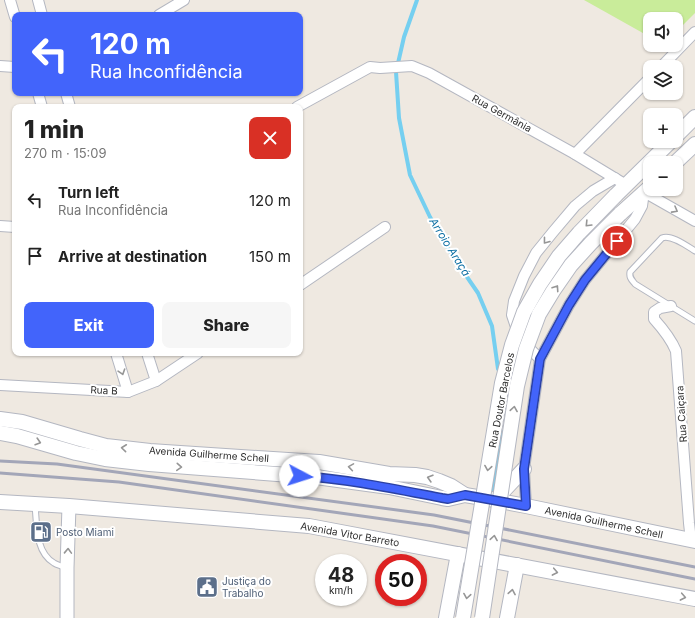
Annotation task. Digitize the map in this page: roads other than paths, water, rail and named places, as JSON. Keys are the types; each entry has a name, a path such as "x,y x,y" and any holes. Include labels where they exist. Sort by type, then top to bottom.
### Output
{"main road":[{"path":"683,129 695,117"},
{"path":"682,156 695,144"},
{"name":"Rua Doutor Barcelos","path":"464,618 502,383 512,344 524,312 540,284 559,256 615,196 621,182 662,148"},
{"name":"Rua Doutor Barcelos","path":"482,618 517,386 526,349 539,314 572,265 591,243 643,193"},
{"name":"Avenida Guilherme Schell","path":"0,419 22,422 80,440 106,446 319,462 389,481"},
{"name":"Avenida Guilherme Schell","path":"0,433 17,436 76,453 106,459 149,464 389,481 408,474 427,477 451,486 465,495 526,506 693,541"},
{"path":"495,500 524,469"},
{"name":"Avenida Vitor Barreto","path":"0,502 69,506 309,526 695,599"},
{"path":"446,618 458,554"},
{"path":"507,618 517,565"}],"street":[{"path":"10,0 14,12"},
{"path":"38,0 41,12"},
{"path":"164,12 184,0"},
{"path":"668,60 695,32"},
{"path":"0,66 12,67"},
{"name":"Rua Germânia","path":"303,104 375,68 412,66 429,73 575,154 621,182"},
{"path":"575,154 643,85"},
{"path":"540,359 518,333 512,316 514,301 524,276 536,253 575,206 592,191 621,182"},
{"path":"526,506 524,469 540,359 569,305 585,280 636,219 645,196"},
{"path":"658,196 695,221"},
{"path":"0,226 12,227"},
{"path":"303,283 385,227"},
{"name":"Rua Caiçara","path":"671,306 660,308 654,312 654,319 668,335 676,351 689,523 693,541"},
{"path":"117,356 128,392"},
{"path":"148,356 156,382"},
{"name":"Rua B","path":"0,385 128,392 156,382 194,356"},
{"path":"67,618 69,506"}],"lane":[{"path":"695,251 671,237 666,236 662,238 630,272 631,280 635,284 695,321"},
{"path":"35,504 38,538 44,553 53,562 67,568"}],"waterway":[{"name":"Arroio Araçá","path":"417,0 404,37 396,72 399,118 410,175 430,217 452,255 478,293 492,326 498,369"},
{"name":"Arroio Araçá","path":"492,497 500,436"}],"railway":[{"path":"0,461 57,464 434,515 695,567"},
{"path":"0,473 119,482 433,526 695,579"}],"place":[{"name":"Posto Miami","path":"41,532"},
{"name":"Justiça do Trabalho","path":"207,587"}]}
